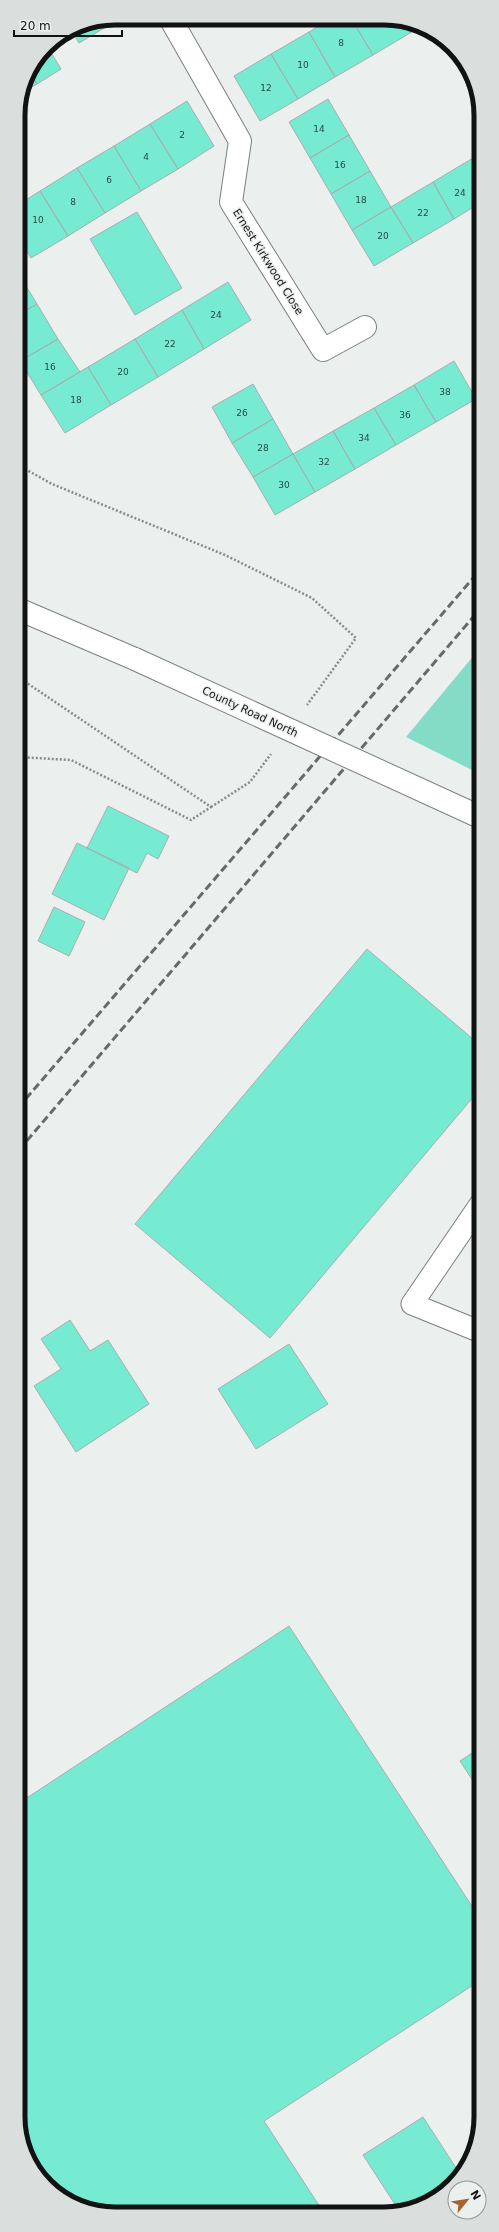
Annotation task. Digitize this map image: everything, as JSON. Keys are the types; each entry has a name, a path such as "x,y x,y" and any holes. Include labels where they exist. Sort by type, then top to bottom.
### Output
{"street":[{"name":"Ernest Kirkwood Close","path":"174,25 240,141 231,202 323,350 365,327"},
{"name":"County Road North","path":"25,613 135,659 474,813"}],"lane":[{"path":"474,1212 412,1304 474,1329"}],"path":[{"path":"25,469 52,484 225,555 312,598 356,638 306,707"},
{"path":"25,682 211,807"},
{"path":"25,757 71,760 191,820 250,782 273,751"}],"green space":[{"path":"474,655 474,771 406,737"}],"building":[{"path":"321,25 355,25 373,55 335,77 309,32"},
{"path":"355,25 390,25 407,28 410,33 373,55"},
{"path":"108,26 79,43 74,35 92,28"},
{"path":"407,28 414,30 410,33"},
{"path":"309,32 335,77 298,99 271,54"},
{"path":"51,52 61,69 37,84 33,78 34,75"},
{"path":"271,54 298,99 260,121 234,76"},
{"path":"33,78 37,84 29,89"},
{"path":"328,99 349,135 310,158 289,122"},
{"path":"187,101 214,146 178,169 150,124"},
{"path":"150,124 178,169 141,191 114,146"},
{"path":"349,135 370,171 331,194 310,158"},
{"path":"114,146 141,191 105,213 77,168"},
{"path":"473,158 474,207 454,219 433,182"},
{"path":"77,168 105,213 68,236 40,191"},
{"path":"370,171 391,207 352,230 331,194"},
{"path":"433,182 454,219 413,243 391,207"},
{"path":"40,191 68,236 31,258 25,248 25,201"},
{"path":"391,207 413,243 374,266 352,230"},
{"path":"137,212 182,288 135,315 90,239"},
{"path":"228,282 251,320 204,349 182,310"},
{"path":"25,284 37,304 25,311"},
{"path":"37,304 58,339 25,358 25,311"},
{"path":"182,310 204,349 158,377 135,339"},
{"path":"58,339 80,372 41,395 25,369 25,358"},
{"path":"135,339 158,377 111,405 88,367"},
{"path":"454,361 474,396 474,400 436,422 414,385"},
{"path":"88,367 111,405 65,433 41,395"},
{"path":"253,384 273,419 232,443 212,407"},
{"path":"414,385 436,422 396,445 374,408"},
{"path":"374,408 396,445 355,469 333,431"},
{"path":"273,419 293,454 253,477 232,443"},
{"path":"333,431 355,469 315,492 293,454"},
{"path":"293,454 315,492 275,515 253,477"},
{"path":"108,806 169,836 158,859 147,853 137,873 87,848"},
{"path":"77,843 129,868 104,920 52,894"},
{"path":"54,907 85,922 69,956 38,941"},
{"path":"367,949 474,1040 474,1096 270,1338 135,1224"},
{"path":"70,1320 90,1351 108,1340 149,1404 76,1452 34,1386 61,1369 41,1339"},
{"path":"289,1344 328,1404 256,1449 218,1389"},
{"path":"289,1626 474,1909 474,1985 264,2121 320,2207 103,2206 80,2200 70,2195 51,2181 40,2167 30,2146 25,2117 25,1799"},
{"path":"474,1752 474,1782 460,1761"},
{"path":"423,2117 457,2169 447,2182 424,2198 396,2206 363,2155"}],"railway":[{"path":"25,1100 474,577"},
{"path":"25,1143 474,616"}]}
